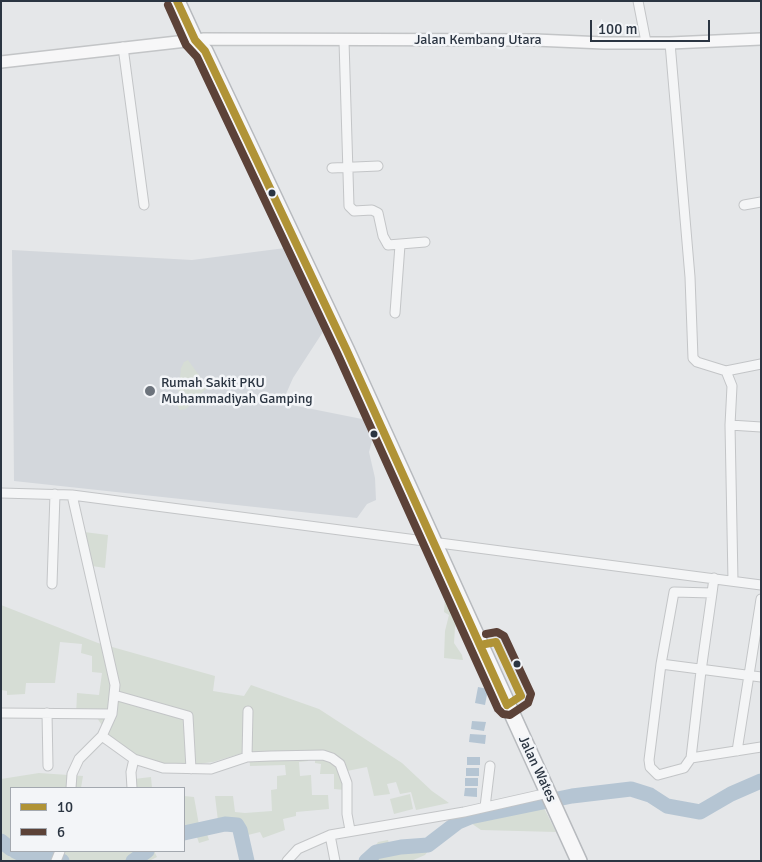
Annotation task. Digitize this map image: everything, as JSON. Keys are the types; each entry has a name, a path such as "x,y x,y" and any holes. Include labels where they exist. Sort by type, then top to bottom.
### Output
{"highway":[{"name":"Jalan Wates","path":"176,1 201,44 347,351 579,861"},
{"name":"Jalan Wates","path":"186,1 201,44"}],"street":[{"path":"638,1 646,42"},
{"name":"Jalan Kembang Utara","path":"1,62 124,47 201,44 535,40 670,43 761,39"},
{"path":"344,41 346,168 350,209 357,212 376,211 380,216 386,244 400,245 425,242"},
{"path":"670,43 690,277 693,358 696,362 726,371 761,364"},
{"path":"124,47 144,205"},
{"path":"332,168 378,166"},
{"path":"744,205 761,202"},
{"path":"395,313 400,245"},
{"path":"726,371 732,386 730,425 733,581"},
{"path":"730,425 761,426"},
{"path":"1,493 72,495 761,585"},
{"path":"52,584 55,494"},
{"path":"71,787 72,774 79,759 102,736 112,714 115,685 72,495"},
{"path":"712,594 674,592 661,664 649,760 650,767 654,772 662,775 684,768 691,758 701,671 712,594 714,578"},
{"path":"737,751 761,599"},
{"path":"661,664 701,671 761,677"},
{"path":"114,695 188,716 191,769"},
{"path":"247,757 248,711"},
{"path":"1,713 112,714"},
{"path":"48,713 48,766"},
{"path":"102,736 134,759 163,768 211,769 247,757 307,754 332,758 340,764 348,783 347,814 350,830"},
{"path":"691,758 761,747"},
{"path":"132,787 131,772 134,759"},
{"path":"486,807 490,766"},
{"path":"287,861 298,848 330,835 350,830 549,796"},
{"path":"330,835 335,861"}],"shaded area":[{"name":"Rumah Sakit PKU Muhammadiyah Gamping","path":"293,247 330,321 293,378 282,403 377,422 369,452 375,478 376,500 367,504 357,518 14,481 12,250 192,260"},
{"path":"188,360 204,382 206,389 186,409 180,410 177,405 181,368 184,362"},
{"path":"84,532 108,535 105,568 92,566"},
{"path":"442,581 460,620 455,627 454,643 463,660 444,658 445,631 449,615 444,612 445,599 442,592"},
{"path":"1,605 98,643 215,676 213,691 244,696 251,685 319,709 402,763 432,791 449,803 416,810 411,792 400,794 396,782 387,784 390,794 374,796 367,767 347,771 352,801 350,802 345,790 334,789 334,774 320,774 321,764 315,763 315,758 308,758 308,761 299,762 300,776 311,775 312,795 328,795 329,809 296,812 296,816 283,819 285,830 263,838 260,832 244,836 240,824 218,821 215,796 233,796 235,812 272,811 271,790 277,789 277,776 286,775 285,765 250,766 249,751 213,762 190,765 164,766 138,759 108,734 97,718 76,716 77,693 99,695 102,673 92,672 92,656 81,653 82,644 60,642 55,683 26,683 25,694 7,695 7,691 1,690"},
{"path":"39,773 83,776 81,787 10,787 10,852 154,852 157,857 149,861 1,861 1,779"},
{"path":"151,777 152,787 134,787 134,779"},
{"path":"410,794 413,809 394,814 390,799"},
{"path":"185,796 194,797 199,825 204,825 209,840 199,843 196,834 185,837"},
{"path":"543,806 556,832 481,830 468,821"},
{"path":"388,840 390,846 414,842 424,843 431,847 425,855 411,861 365,861 378,842"}],"water":[{"path":"478,687 488,689 485,705 475,703"},
{"path":"472,721 486,722 484,731 471,729"},
{"path":"470,734 486,735 485,744 469,742"},
{"path":"467,757 480,757 480,765 467,765"},
{"path":"466,768 479,768 479,776 466,776"},
{"path":"465,778 478,778 478,786 465,786"},
{"path":"465,788 477,788 477,797 464,796"}],"waterway":[{"path":"366,861 376,852 401,847 428,845 458,822 470,817 572,796 631,789 650,795 667,806 700,812 731,794 761,781"},
{"path":"185,833 225,824 237,825 240,830 247,861"},
{"path":"1,841 10,848"},
{"path":"17,852 25,856 47,857 62,861"},
{"path":"133,861 146,852"}],"transit line":[{"name":"10","path":"177,1 195,40 205,51 347,351 507,705 521,696 496,642 480,645"},
{"name":"6","path":"168,5 186,45 197,57 338,355 498,709 503,714 510,715 528,703 531,694 504,636 497,632 486,634"}],"place":[{"name":"Rumah Sakit PKU Muhammadiyah Gamping","path":"150,391"}]}
